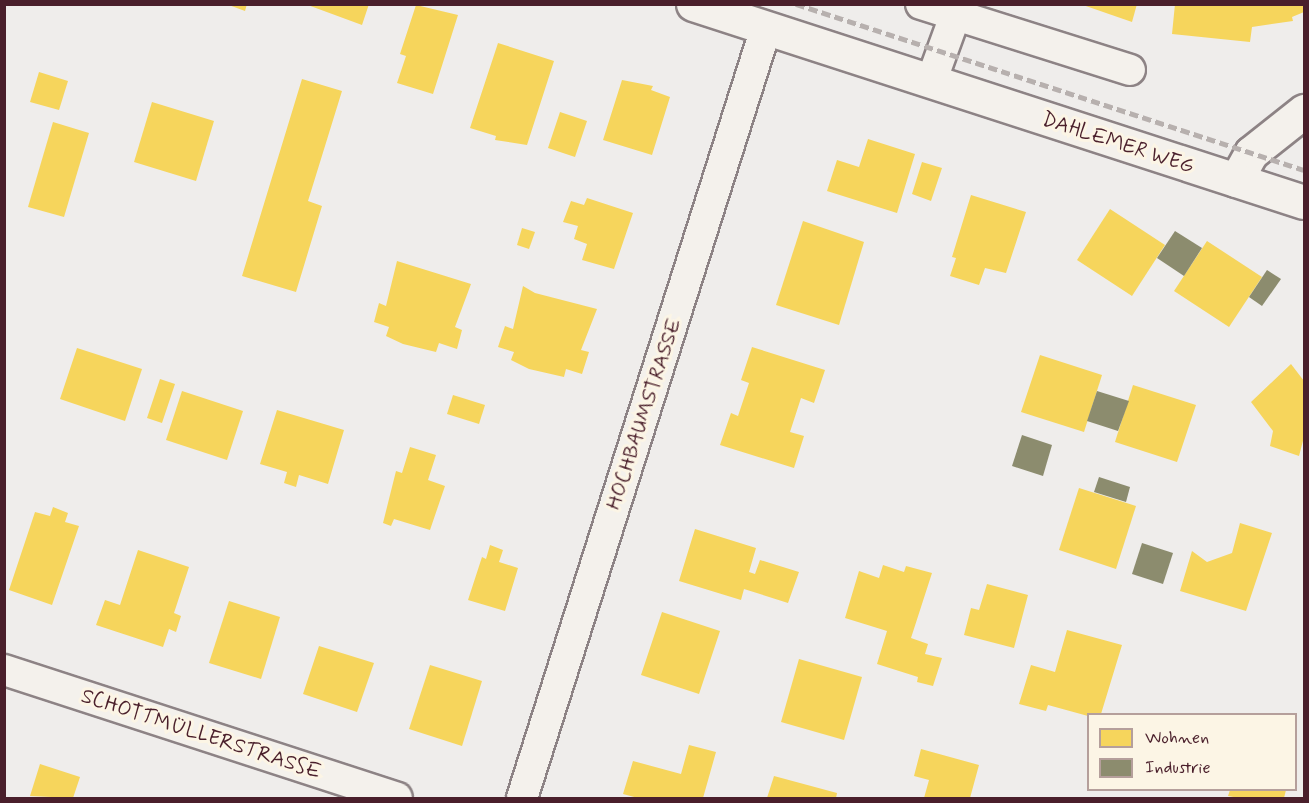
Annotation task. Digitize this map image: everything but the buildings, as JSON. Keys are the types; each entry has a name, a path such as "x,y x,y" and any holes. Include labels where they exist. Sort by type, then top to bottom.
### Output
{"main road":[{"name":"DAHLEMER WEG","path":"693,4 1305,202"},
{"path":"1236,180 1251,153 1305,111"}],"street":[{"path":"921,4 1130,70"},
{"path":"931,82 955,16"},
{"name":"HOCHBAUMSTRASSE","path":"522,798 766,28"},
{"name":"SCHOTTMÜLLERSTRASSE","path":"4,670 397,798"}],"railway":[{"path":"796,4 1304,170"}]}
